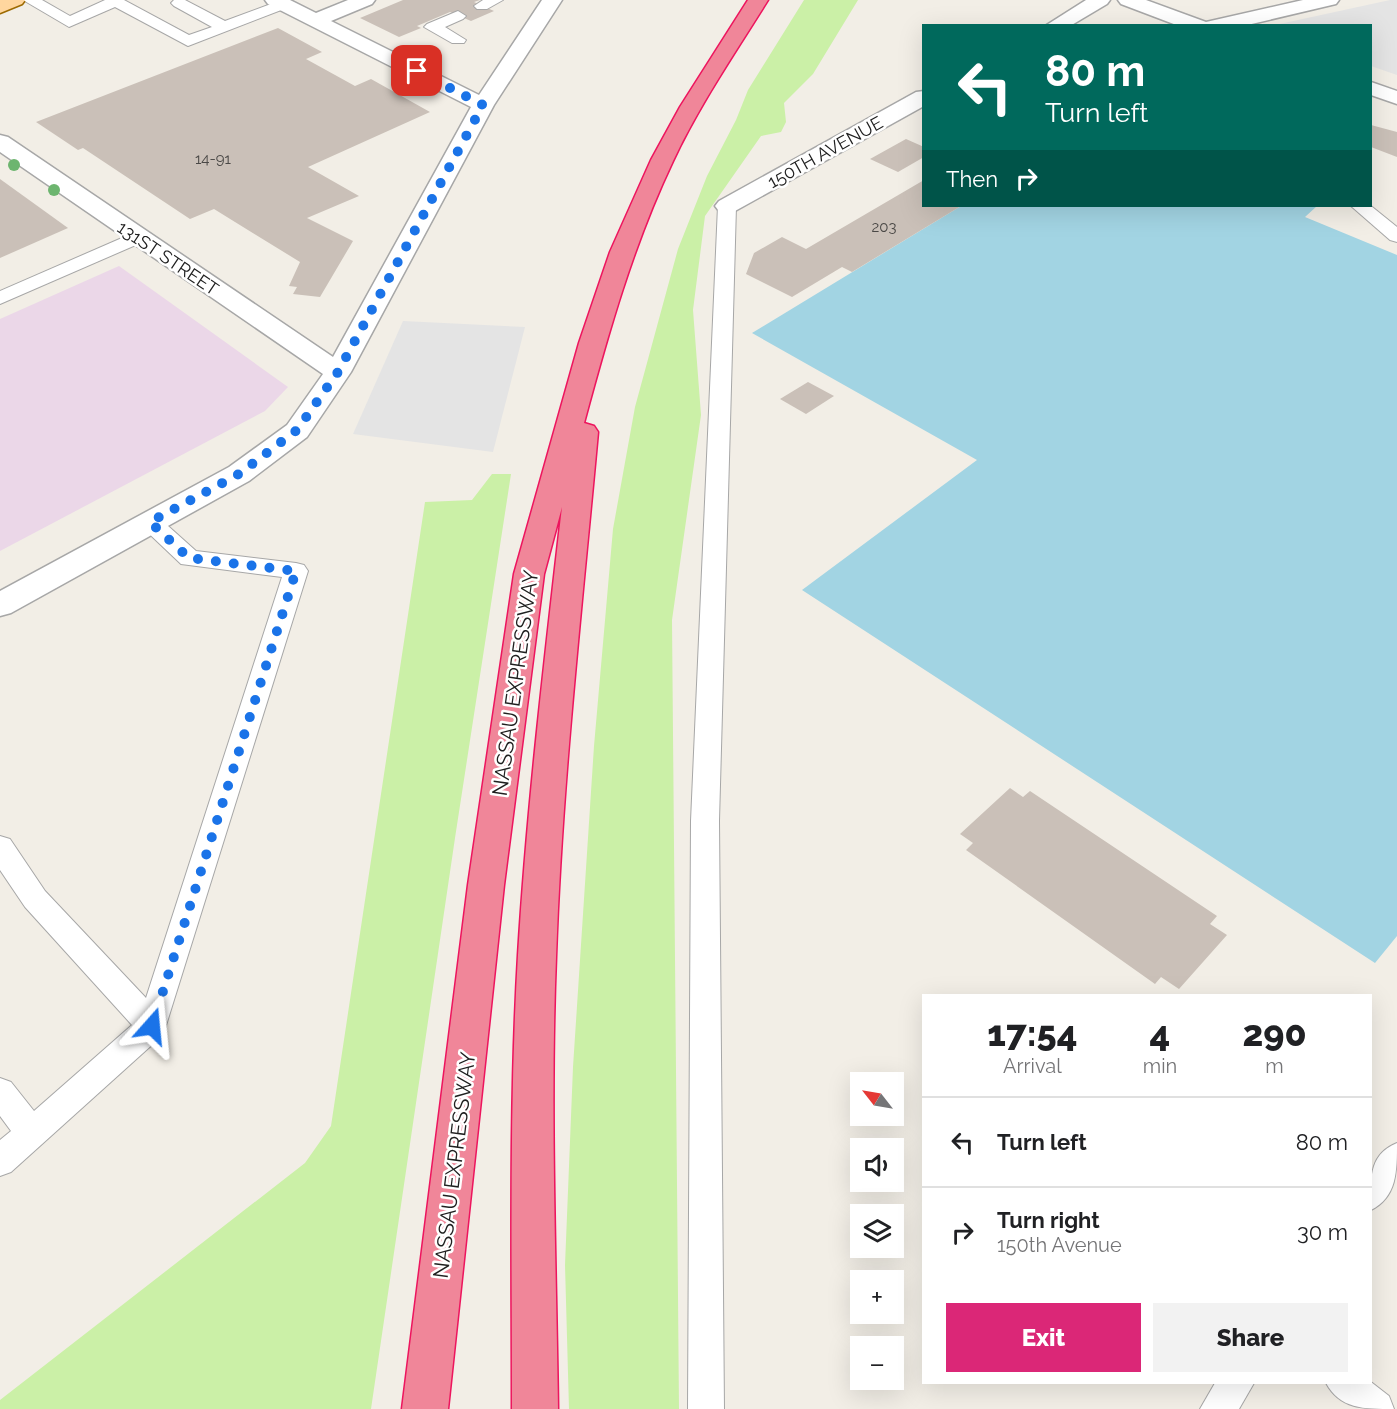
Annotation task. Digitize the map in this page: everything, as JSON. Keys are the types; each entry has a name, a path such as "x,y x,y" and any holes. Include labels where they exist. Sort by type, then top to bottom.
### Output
{"highway":[{"name":"NASSAU EXPRESSWAY","path":"425,1409 486,885 529,573 592,343 622,252 662,160 691,107 758,0"},
{"path":"535,1409 532,1162 541,882 592,343"}],"main road":[{"path":"0,7 15,0"}],"street":[{"path":"315,20 365,0"},
{"path":"0,605 239,474 297,430 338,372 483,105 552,0"},
{"path":"1058,24 1100,0"},
{"path":"1128,0 1194,24"},
{"path":"1223,24 1329,0"},
{"path":"280,2 483,105"},
{"path":"1372,88 1397,98"},
{"name":"150TH AVENUE","path":"727,206 922,98"},
{"name":"131ST STREET","path":"0,142 338,372"}],"lane":[{"path":"32,0 69,22 116,1 188,41 280,2"},
{"path":"179,3 224,27"},
{"path":"458,15 432,27 458,40"},
{"path":"706,1409 705,821 727,206"},
{"path":"1361,207 1397,236"},
{"path":"0,298 138,237"},
{"path":"0,1161 152,1026 296,571 189,558 150,522"},
{"path":"0,847 35,899 152,1026"},
{"path":"0,1092 32,1133"},
{"path":"1372,1193 1397,1158"},
{"path":"1218,1409 1235,1384"},
{"path":"1345,1384 1376,1409"}],"shaded area":[{"path":"1397,0 1397,75 1372,66 1372,24 1280,24"},
{"path":"119,266 288,387 265,411 0,551 0,319"},
{"path":"403,321 525,327 493,452 353,434"}],"green space":[{"path":"804,0 858,0 813,74 784,103 786,122 781,132 761,136 705,216 693,310 701,415 672,620 679,1409 569,1409 565,1265 573,1067 594,746 613,529 635,407 678,249 707,176 736,120 748,90"},
{"path":"492,474 511,474 371,1409 0,1409 0,1400 305,1163 331,1126 425,502 472,500"}],"water":[{"path":"959,207 1316,207 1305,217 1397,255 1397,936 1375,963 802,590 977,460 752,333"}],"building":[{"path":"403,0 480,0 474,2 494,11 471,21 450,12 417,26 421,28 399,37 360,18"},
{"path":"278,28 322,52 306,59 355,86 371,79 430,112 308,167 359,196 307,218 353,241 320,297 293,294 297,287 289,286 300,262 214,209 190,219 83,148 78,150 36,122"},
{"path":"1372,125 1397,132 1397,157 1372,147"},
{"path":"906,139 922,146 922,158 898,172 870,159"},
{"path":"0,179 68,228 0,258"},
{"path":"922,181 922,207 959,207 852,272 842,267 792,297 746,274 754,253 782,237 806,249"},
{"path":"808,382 834,396 806,414 780,399"},
{"path":"1010,788 1023,797 1030,791 1217,916 1210,924 1227,935 1179,989 1161,977 1155,984 966,850 973,843 960,834"}],"route":[{"path":"152,1026 296,571 189,558 150,522 239,474 297,430 338,372 483,105 417,71"}]}
